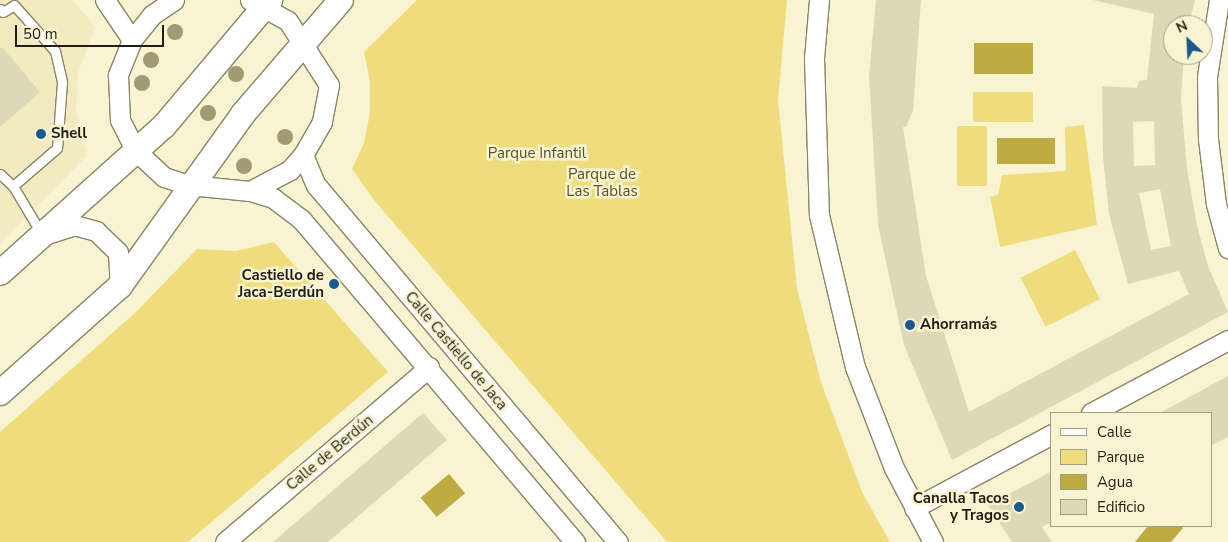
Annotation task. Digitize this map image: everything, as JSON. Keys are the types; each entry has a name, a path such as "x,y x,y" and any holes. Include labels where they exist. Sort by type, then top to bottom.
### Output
{"street":[{"path":"105,0 132,40"},
{"name":"Calle Castiello de Jaca","path":"174,0 152,15 132,40 118,75 116,98 120,120 136,151 164,177 189,186 250,191 273,198 301,219 429,367 575,542"},
{"path":"0,393 120,286 189,186 304,40 342,0"},
{"path":"819,0 814,58 819,215 855,367 914,508 933,542"},
{"path":"1219,0 1207,77 1208,139 1216,204 1228,248"},
{"path":"0,273 164,126 261,2 288,21 304,40 329,85 322,122 303,155 290,170 250,191"},
{"name":"Calle Castiello de Jaca","path":"303,155 316,185 618,542"},
{"path":"43,235 74,225 96,231 118,252 120,286"},
{"path":"1093,412 1228,340"},
{"name":"Calle de Berdún","path":"229,541 429,367"},
{"path":"914,508 1050,435"}],"lane":[{"path":"1,13 14,5 55,52 62,82 57,148 13,186"},
{"path":"0,174 13,186 43,235"}],"shaded area":[{"name":"Shell","path":"0,0 73,0 95,27 78,73 76,112 87,156 0,244"}],"green space":[{"name":"Parque de Las Tablas","path":"417,0 787,0 778,100 797,289 821,382 862,492 890,542 667,542 374,200 352,169 364,143 370,113 370,82 364,52"},
{"path":"973,92 1033,92 1033,122 973,122"},
{"path":"1084,125 1097,225 1000,247 990,197 998,195 1002,175 1066,171 1065,127"},
{"path":"957,126 987,126 987,186 957,186"},
{"path":"274,242 388,372 188,542 0,542 0,432 135,313 197,249 236,251"},
{"path":"1075,250 1100,299 1046,327 1021,278"}],"water":[{"path":"974,43 1033,43 1033,74 974,74"},
{"path":"997,138 1055,138 1055,164 997,164"},
{"path":"449,474 465,493 437,517 421,498"},
{"path":"1147,527 1183,528 1171,542 1135,542"}],"building":[{"path":"876,0 921,0 913,111 906,127 903,127 926,276 969,412 1189,294 1179,271 1128,284 1109,214 1103,157 1102,86 1137,88 1139,81 1147,80 1154,14 1093,0 1195,0 1191,15 1163,15 1163,65 1183,65 1181,99 1187,169 1197,226 1208,266 1228,312 952,460 904,345 878,225 869,76","holes":["1154,121 1155,165 1134,166 1133,122","1160,189 1171,246 1151,250 1139,193"]},
{"path":"2,47 40,92 0,127 0,48"},
{"path":"1228,376 1228,437 1213,444 1213,412 1162,412"},
{"path":"423,413 447,440 328,542 273,542"},
{"path":"1050,472 1050,523 1042,527 1052,542 1012,542 988,505"}],"place":[{"name":"Shell","path":"41,134"},
{"name":"Castiello de Jaca-Berdún","path":"334,284"},
{"name":"Ahorramás","path":"910,325"},
{"name":"Canalla Tacos y Tragos","path":"1019,507"}],"park label":[{"name":"Parque Infantil","path":"537,154"}]}
